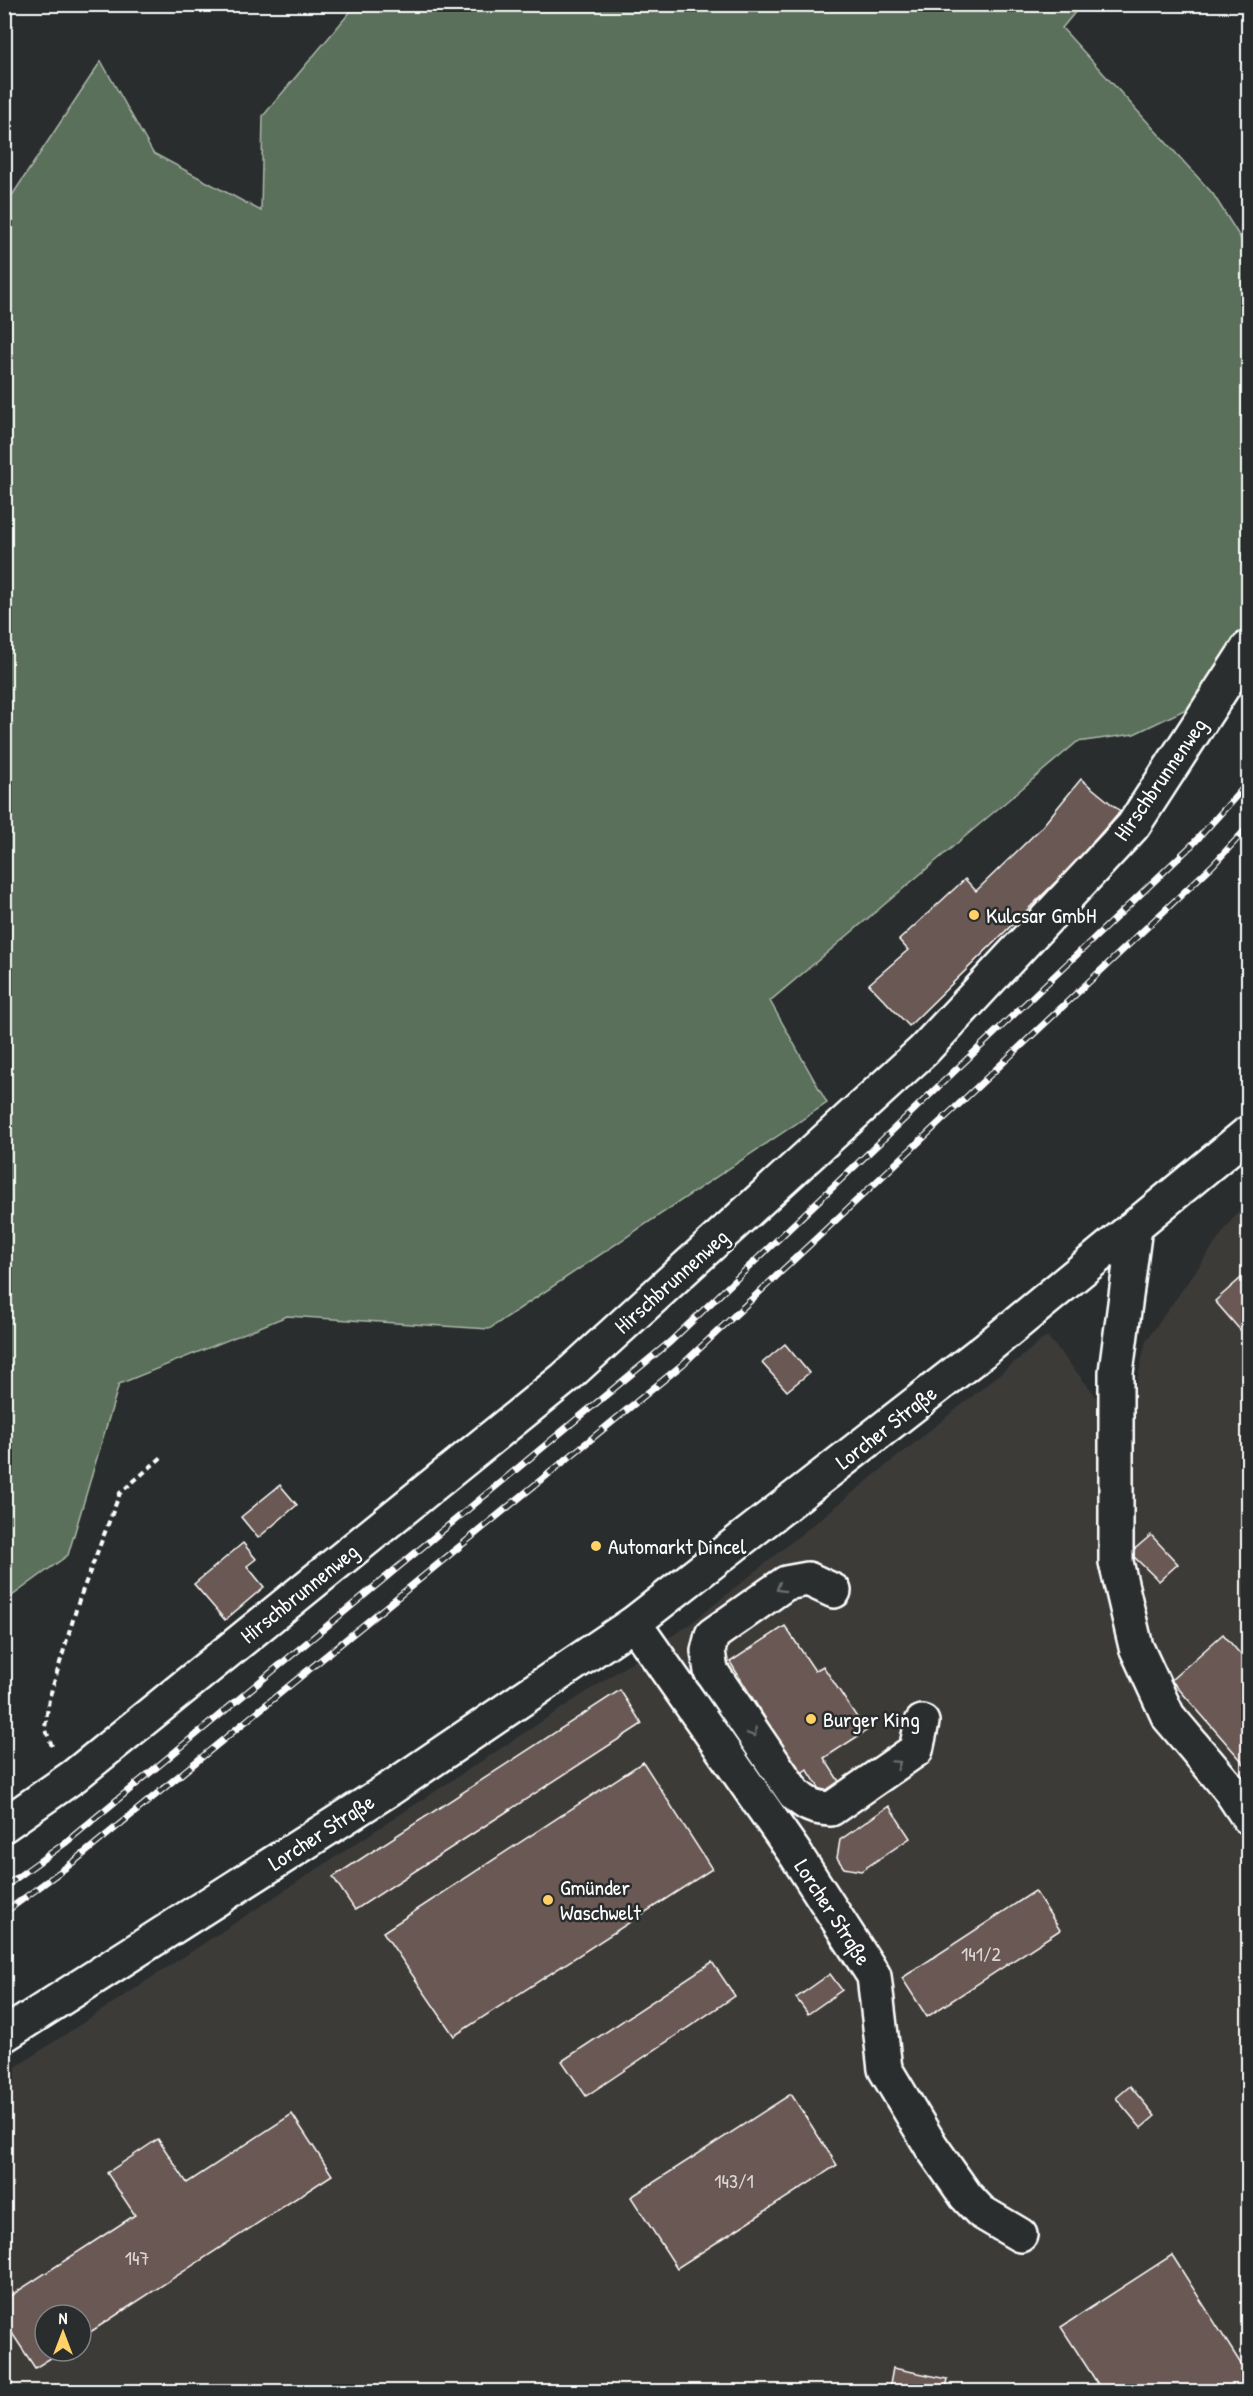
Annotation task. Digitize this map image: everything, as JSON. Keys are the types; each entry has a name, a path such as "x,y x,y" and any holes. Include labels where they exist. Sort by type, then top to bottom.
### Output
{"street":[{"name":"Hirschbrunnenweg","path":"4,1825 74,1776 565,1378 923,1051 1133,826 1248,648"},
{"name":"Lorcher Straße","path":"4,2035 391,1788 634,1623 987,1348 1248,1134"},
{"path":"1135,1227 1116,1372 1116,1562 1136,1647 1168,1716 1228,1787 1248,1817"},
{"path":"834,1591 808,1579 786,1583 712,1635 708,1650 711,1671 794,1793 807,1805 831,1809 916,1750 922,1722"},
{"name":"Lorcher Straße","path":"634,1623 790,1846 874,1976 885,2069 930,2146 966,2196 981,2212 1020,2235"}],"path":[{"path":"74,1776 54,1751 45,1728 49,1700 79,1600 120,1493 164,1456"}],"shaded area":[{"path":"1248,1197 1248,2391 5,2392 5,2074 690,1624 1047,1336 1131,1439 1131,1407 1146,1341"}],"green space":[{"path":"356,5 1081,5 1062,28 1213,194 1248,250 1248,628 1201,702 1134,734 1077,742 770,1001 827,1103 489,1329 287,1316 119,1384 68,1555 5,1601 5,206 101,61 153,153 261,211 263,116"}],"building":[{"name":"Kulcsar GmbH","path":"1081,779 1120,811 1075,863 909,1026 869,984 908,950 899,940 965,879 976,891 1040,829"},
{"path":"1248,1272 1248,1339 1215,1301"},
{"path":"785,1344 809,1373 787,1391 762,1363"},
{"path":"280,1485 297,1505 258,1538 241,1517"},
{"path":"1151,1535 1178,1564 1159,1581 1130,1553"},
{"path":"243,1543 256,1559 247,1566 264,1587 225,1620 194,1584"},
{"name":"Burger King","path":"785,1626 815,1671 823,1666 866,1731 824,1758 842,1786 825,1797 807,1769 800,1774 730,1662"},
{"path":"1223,1634 1248,1663 1248,1768 1171,1680"},
{"path":"620,1690 642,1724 355,1910 333,1877"},
{"name":"Gmünder Waschwelt","path":"643,1762 712,1869 454,2036 383,1932"},
{"path":"889,1806 910,1838 861,1871 844,1868 837,1858 840,1840"},
{"path":"1035,1891 1060,1930 927,2017 902,1978"},
{"path":"712,1962 735,1996 586,2096 562,2061"},
{"path":"830,1974 842,1990 808,2014 796,1998"},
{"path":"1130,2086 1155,2116 1141,2128 1116,2098"},
{"path":"791,2094 837,2165 677,2268 631,2197"},
{"path":"292,2114 332,2175 93,2330 93,2303 33,2303 33,2363 43,2363 35,2368 4,2321 4,2300 135,2215 107,2173 158,2139 187,2183"},
{"path":"1172,2255 1248,2375 1248,2392 1103,2392 1061,2327"},
{"path":"893,2368 948,2379 945,2392 889,2390"}],"railway":[{"path":"4,1887 65,1843 670,1342 1192,845 1248,783"},
{"path":"4,1913 76,1860 683,1364 1213,865 1248,827"}],"place":[{"name":"Kulcsar GmbH","path":"974,915"},
{"name":"Automarkt Dincel","path":"596,1546"},
{"name":"Burger King","path":"811,1719"},
{"name":"Gmünder Waschwelt","path":"548,1900"}]}
